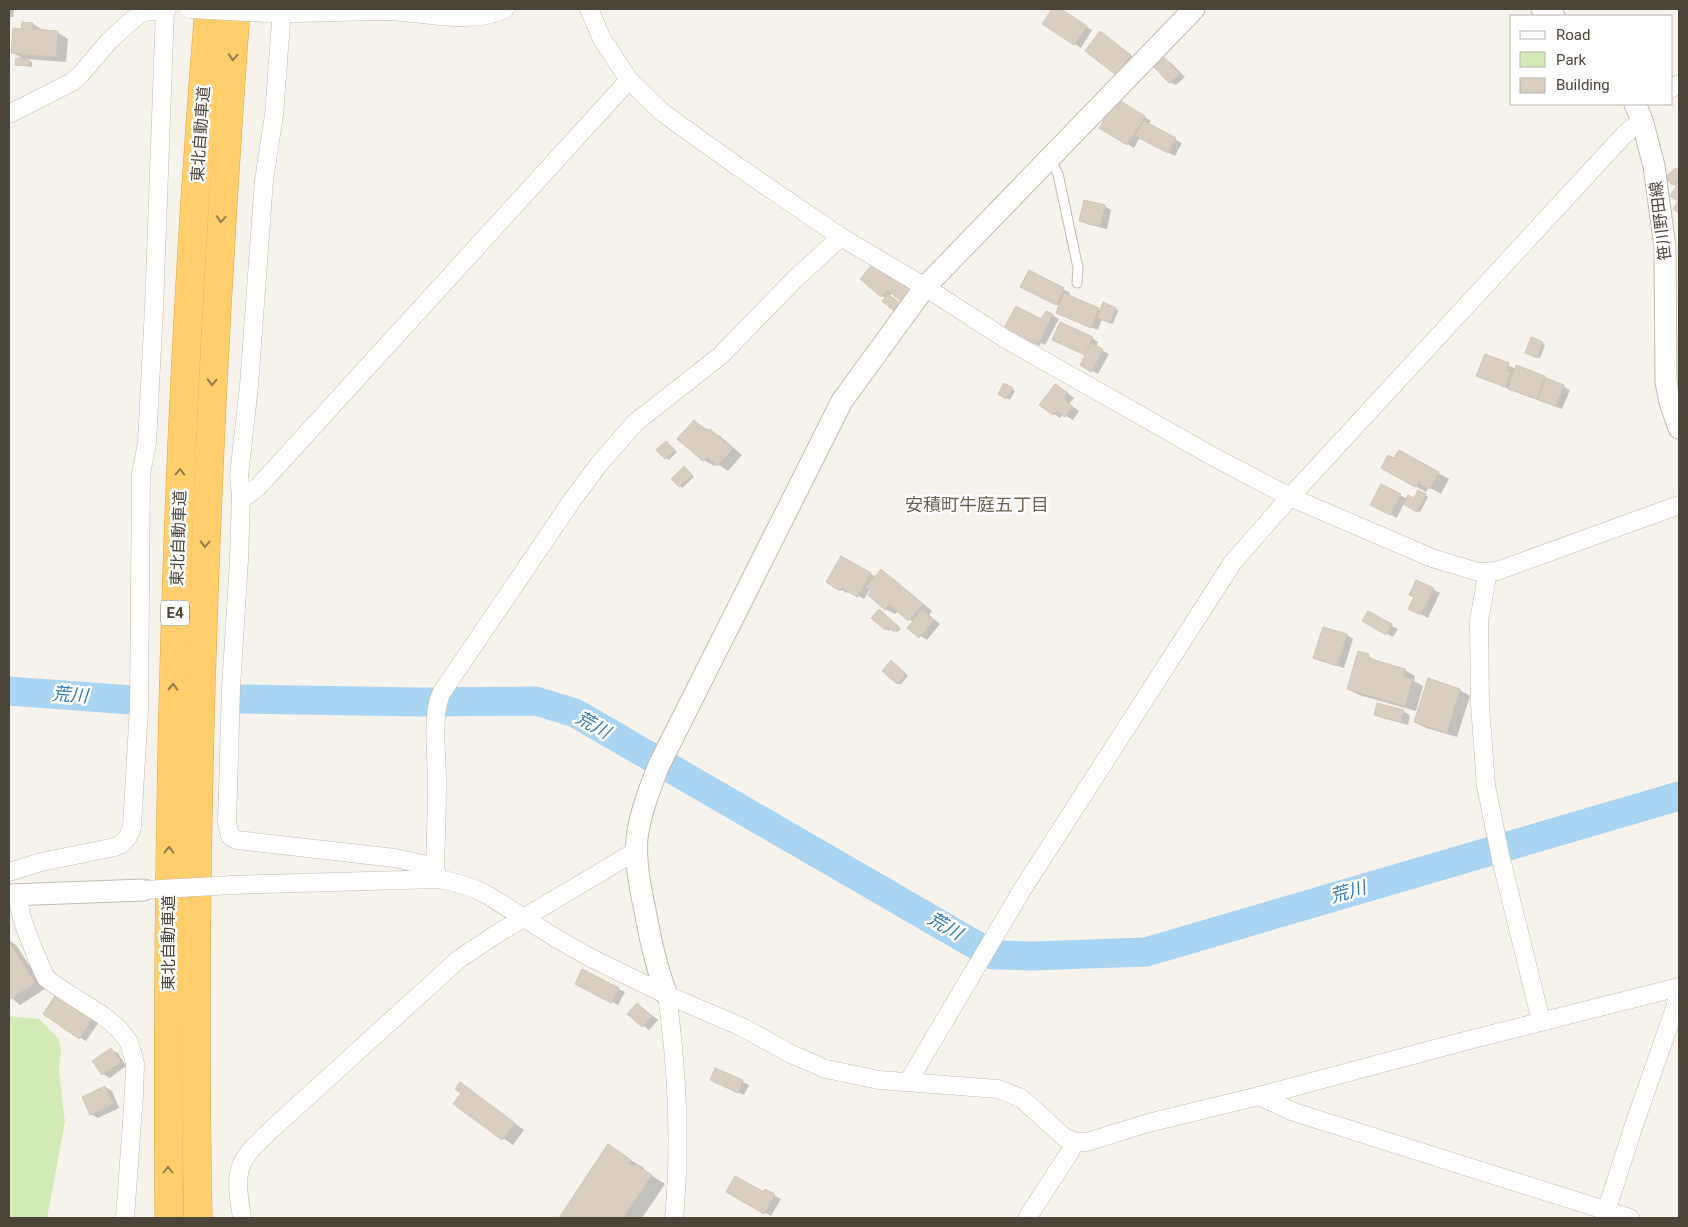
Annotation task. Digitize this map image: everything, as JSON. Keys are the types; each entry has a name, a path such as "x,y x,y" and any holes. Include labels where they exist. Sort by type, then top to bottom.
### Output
{"highway":[{"name":"東北自動車道","path":"169,1218 169,868 173,651 189,292 198,147 210,9"},
{"name":"東北自動車道","path":"198,1218 196,1010 201,650 217,285 236,9"}],"street":[{"path":"9,114 72,82 82,74 110,40 138,15 144,12 166,9 148,443 141,474 140,707 132,827 121,845 41,862 9,872"},
{"path":"190,9 277,12 384,11 475,18 493,15 505,9"},
{"path":"589,9 602,39 629,80 663,113 686,130 841,236 1004,338 1212,456 1290,497 1432,558 1470,570 1488,572 1497,571 1679,505"},
{"path":"674,1218 677,1171 674,1046 667,994 653,951 640,886 637,839 650,789 659,765 842,401 925,287 1194,9"},
{"path":"277,12 274,115 264,180 249,386 239,475 241,496 239,560 231,688 227,823 230,836 237,840 395,858 437,873 478,890 591,958 742,1027 791,1054 826,1069 859,1077 993,1088 1012,1093 1031,1106 1064,1137 1075,1142 1087,1142 1148,1123 1259,1096 1679,986"},
{"path":"241,496 246,496 258,487 629,80"},
{"path":"908,1082 1022,890 1233,562 1290,497 1624,135 1640,109"},
{"name":"笹川野田線","path":"1640,109 1654,166 1665,248 1666,382 1670,402 1679,428"},
{"path":"437,873 436,714 442,692 573,499 599,464 636,422 720,356 795,279 841,236"},
{"path":"1488,572 1480,620 1481,713 1486,786 1501,859 1541,1021"},
{"path":"242,1218 239,1172 244,1159 262,1139 459,959 495,935 638,850"},
{"path":"125,1218 134,1094 134,1063 129,1042 118,1028 102,1015 46,978 14,894 144,890 437,873"},
{"path":"1605,1214 1679,992"},
{"path":"1259,1096 1294,1112 1605,1214 1630,1218"},
{"path":"1027,1218 1075,1142"}],"lane":[{"path":"1050,158 1058,174 1078,268 1077,283"}],"green space":[{"path":"9,1016 39,1019 59,1039 61,1052 59,1071 65,1122 47,1218 9,1218"}],"building":[{"path":"1052,9 1061,9 1087,26 1074,45 1042,24"},
{"path":"22,22 33,23 32,29 58,31 56,57 11,53 13,28 21,29"},
{"path":"1100,31 1131,55 1116,75 1085,51"},
{"path":"1164,57 1179,73 1169,83 1154,67"},
{"path":"16,58 29,59 29,66 15,65"},
{"path":"1117,99 1145,116 1127,145 1099,128"},
{"path":"1144,121 1176,138 1168,153 1135,136"},
{"path":"1676,168 1679,171 1679,179 1672,185 1665,177"},
{"path":"1677,185 1679,186 1679,213 1673,209 1678,201 1670,196"},
{"path":"1084,200 1105,205 1100,226 1079,221"},
{"path":"874,262 912,289 902,302 887,290 881,297 860,279"},
{"path":"1029,270 1064,288 1056,305 1020,287"},
{"path":"1064,293 1099,308 1091,328 1056,313"},
{"path":"888,294 901,304 895,312 882,301"},
{"path":"1103,302 1116,308 1110,323 1097,318"},
{"path":"1016,306 1041,319 1046,311 1053,314 1038,343 1034,341 1032,344 1004,328"},
{"path":"1060,322 1093,337 1085,355 1052,340"},
{"path":"1531,337 1543,342 1537,358 1525,353"},
{"path":"1091,343 1103,349 1091,372 1080,365"},
{"path":"1485,354 1509,363 1507,371 1511,372 1505,387 1476,376"},
{"path":"1516,365 1545,376 1537,399 1508,389"},
{"path":"1546,378 1564,385 1556,406 1538,400"},
{"path":"1004,383 1013,388 1006,399 998,394"},
{"path":"1055,384 1068,393 1064,399 1073,407 1065,417 1057,411 1053,415 1039,405"},
{"path":"694,420 707,431 710,429 733,449 717,466 707,457 703,461 677,439"},
{"path":"666,441 675,450 665,459 656,450"},
{"path":"1399,450 1439,472 1430,489 1418,483 1415,487 1381,468 1388,455 1394,458"},
{"path":"684,466 692,475 679,487 671,479"},
{"path":"1381,484 1401,494 1390,515 1370,505"},
{"path":"1418,490 1426,494 1417,512 1403,504 1408,495 1414,498"},
{"path":"841,556 871,573 857,597 842,588 840,591 826,582"},
{"path":"881,569 923,604 908,621 889,604 885,610 868,595 871,591 866,587"},
{"path":"1416,580 1434,588 1421,615 1408,609 1414,597 1409,595"},
{"path":"879,609 899,627 894,632 888,627 885,630 871,618"},
{"path":"922,610 934,620 919,638 907,628"},
{"path":"1368,611 1392,624 1386,635 1362,621"},
{"path":"1323,627 1347,634 1337,666 1313,658"},
{"path":"1358,651 1369,654 1368,658 1405,669 1403,676 1413,679 1405,706 1347,689"},
{"path":"891,660 906,674 897,684 882,671"},
{"path":"1428,678 1460,689 1447,733 1414,722"},
{"path":"1377,703 1404,710 1401,722 1374,715"},
{"path":"9,942 35,983 9,1000"},
{"path":"582,969 619,988 611,1003 575,984"},
{"path":"57,993 93,1018 79,1039 43,1014"},
{"path":"637,1003 652,1016 642,1027 627,1014"},
{"path":"111,1048 121,1062 102,1075 92,1061"},
{"path":"715,1068 743,1080 738,1093 710,1080"},
{"path":"460,1082 515,1123 502,1140 453,1104 461,1093 455,1089"},
{"path":"105,1086 113,1104 90,1115 82,1097"},
{"path":"608,1144 631,1160 629,1163 634,1167 635,1164 652,1175 623,1218 559,1218"},
{"path":"735,1176 764,1192 765,1189 775,1194 764,1214 726,1192"}],"waterway":[{"name":"荒川","path":"9,691 132,700"},
{"name":"荒川","path":"239,699 420,702 536,701 575,713 993,955 1032,956 1146,952 1679,796"}],"district":[{"name":"安積町牛庭五丁目","path":"977,505"}]}
